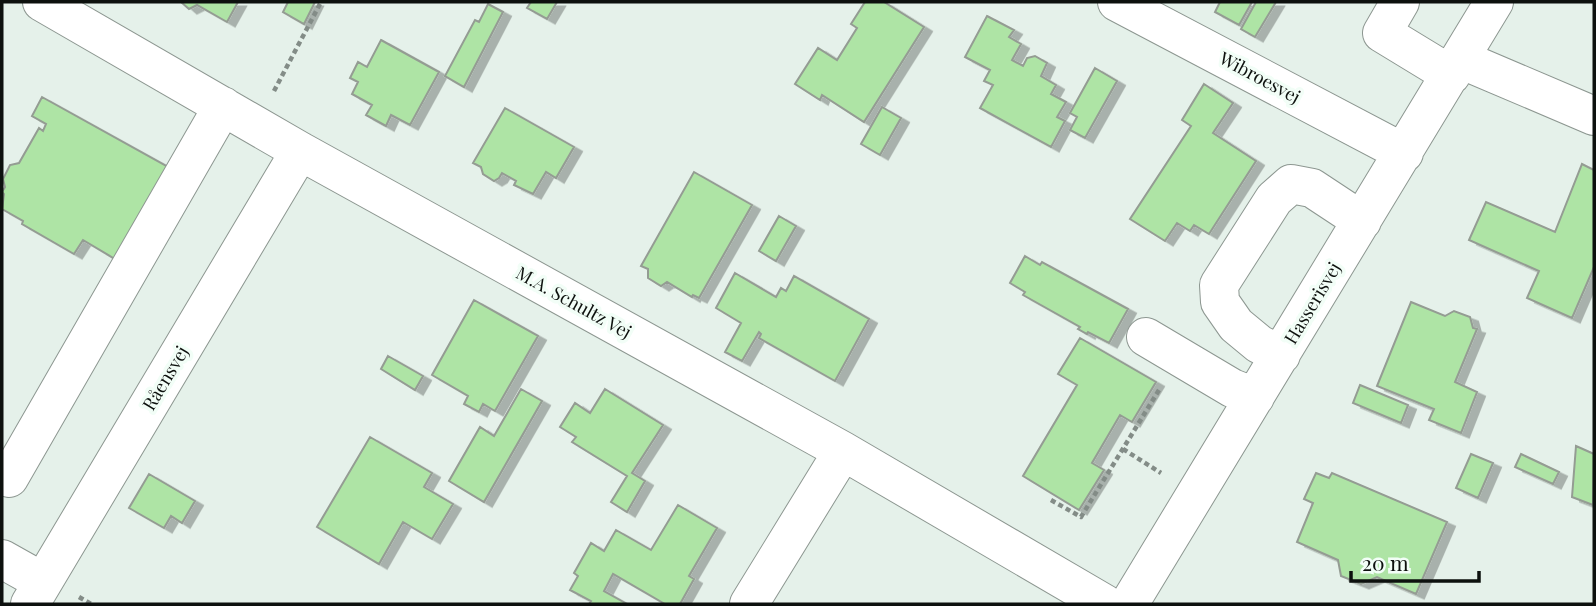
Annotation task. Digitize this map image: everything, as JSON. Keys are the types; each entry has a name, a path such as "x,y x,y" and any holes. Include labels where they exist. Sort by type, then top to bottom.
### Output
{"street":[{"name":"M.A. Schultz Vej","path":"42,2 300,151 844,451 1105,604"},
{"name":"Wibroesvej","path":"1117,2 1404,153"},
{"path":"1400,2 1382,33 1455,67 1594,117"},
{"name":"Hasserisvej","path":"1129,604 1494,2"},
{"path":"9,478 223,107"},
{"name":"Råensvej","path":"37,593 300,151"},
{"path":"1280,355 1259,344 1236,325 1220,302 1219,285 1274,199 1291,184 1312,188 1362,221"},
{"path":"1146,337 1232,387 1255,397"},
{"path":"749,604 844,451"},
{"path":"2,559 37,593"}],"path":[{"path":"256,126 321,2"},
{"path":"1051,500 1081,517 1180,356"},
{"path":"1123,449 1165,475"}],"building":[{"path":"181,2 238,2 227,22 197,5 189,9"},
{"path":"288,2 315,2 304,24 283,12"},
{"path":"531,2 557,2 547,19 527,8"},
{"path":"865,2 884,2 924,27 864,122 822,95 820,100 795,84 818,48 837,60 857,28 851,24"},
{"path":"1220,2 1252,2 1239,25 1215,12"},
{"path":"1256,2 1276,2 1255,37 1241,29"},
{"path":"488,4 503,12 464,87 445,76 475,20 479,22"},
{"path":"987,16 1014,30 1009,37 1021,44 1012,60 1023,66 1027,58 1035,56 1047,63 1041,76 1056,85 1051,94 1066,102 1057,117 1065,121 1051,147 980,108 993,85 984,81 990,70 965,57"},
{"path":"381,40 439,72 410,125 391,115 386,126 366,115 372,105 352,94 358,82 350,78 358,62 367,67"},
{"path":"1095,68 1117,81 1085,138 1070,130 1077,117 1070,113"},
{"path":"1204,84 1233,103 1213,133 1256,161 1209,234 1194,225 1190,231 1177,223 1165,241 1130,219 1191,126 1182,120"},
{"path":"42,97 168,167 115,259 83,240 74,254 22,224 23,221 2,209 2,192 5,187 3,179 10,165 19,163 39,128 43,131 46,124 32,116"},
{"path":"882,107 901,118 880,155 861,144"},
{"path":"505,108 574,147 556,178 546,172 533,194 514,185 516,181 502,173 494,181 483,174 481,167 473,163"},
{"path":"1582,164 1594,170 1594,267 1572,318 1527,298 1539,271 1469,240 1486,202 1555,232"},
{"path":"694,172 752,205 699,298 693,295 692,297 667,282 661,286 648,278 648,269 641,266"},
{"path":"779,216 796,226 776,261 759,251"},
{"path":"1025,256 1040,265 1042,262 1128,309 1109,343 1078,329 1080,327 1023,295 1025,292 1010,283"},
{"path":"735,273 776,297 781,288 786,291 794,276 869,319 835,381 759,338 759,332 742,361 725,352 741,323 716,308"},
{"path":"474,300 538,336 495,411 483,404 479,412 464,404 468,396 432,375"},
{"path":"1411,302 1445,316 1454,311 1470,317 1473,328 1477,329 1455,382 1477,392 1461,433 1429,420 1434,409 1377,386"},
{"path":"1080,338 1156,382 1132,422 1120,415 1092,463 1104,470 1079,510 1023,476 1077,385 1058,374"},
{"path":"388,356 423,376 415,390 381,369"},
{"path":"1360,385 1408,405 1401,423 1353,403"},
{"path":"521,389 542,401 484,502 449,481 480,427 494,436"},
{"path":"605,389 663,425 632,473 645,481 627,512 611,502 627,476 572,442 576,437 560,427 575,403 590,413"},
{"path":"370,437 432,473 424,487 453,504 432,539 403,522 379,564 317,527"},
{"path":"1576,446 1594,454 1593,505 1572,497"},
{"path":"1471,454 1493,463 1478,498 1456,488"},
{"path":"1521,454 1559,472 1553,484 1515,467"},
{"path":"1316,473 1329,478 1332,473 1447,522 1416,594 1377,577 1361,584 1341,576 1338,560 1297,542 1313,503 1304,499"},
{"path":"149,474 195,501 182,523 171,516 164,528 129,508"},
{"path":"678,505 717,528 689,576 694,579 680,604 665,604 613,574 604,591 627,604 589,604 591,601 570,590 578,576 574,573 591,543 604,551 616,530 651,550"}]}
